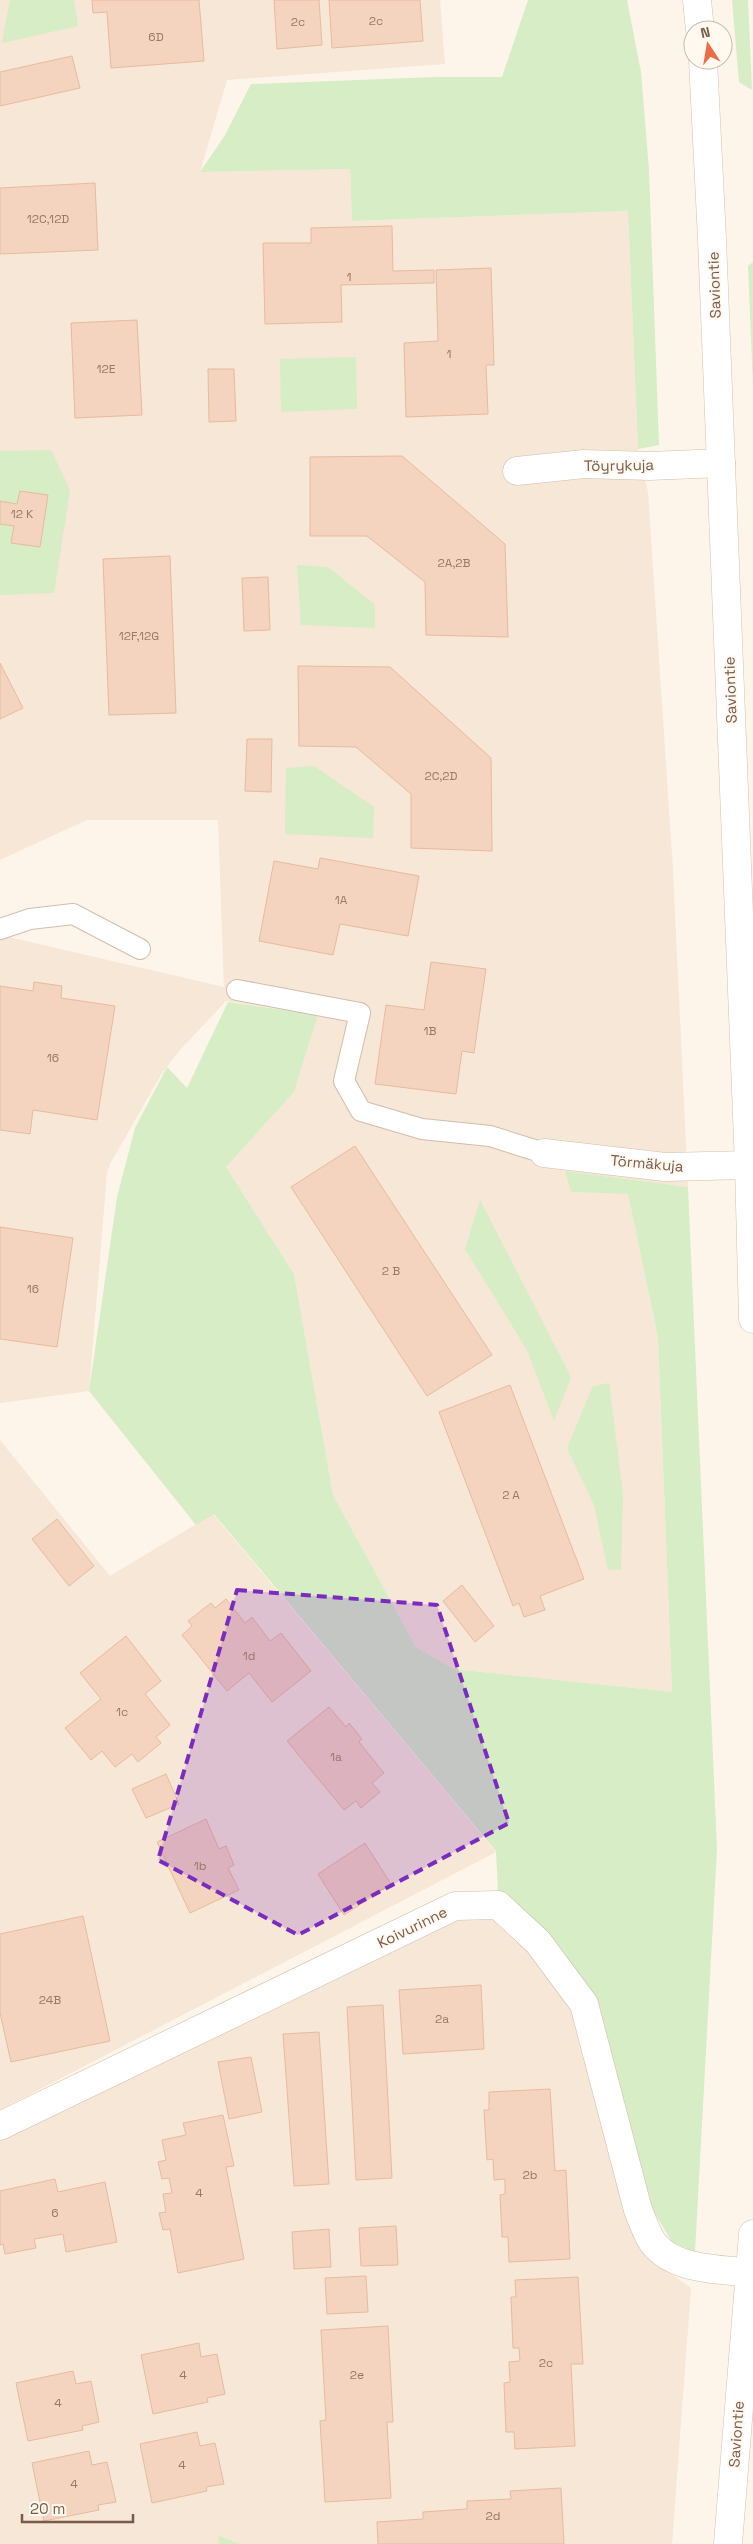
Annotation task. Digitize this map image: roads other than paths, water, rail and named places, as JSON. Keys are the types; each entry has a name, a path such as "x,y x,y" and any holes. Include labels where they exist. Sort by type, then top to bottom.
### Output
{"main road":[{"name":"Saviontie","path":"703,70 749,1165 753,1319"},
{"name":"Töyrykuja","path":"517,470 584,464 650,466 720,462"},
{"name":"Törmäkuja","path":"544,1153 665,1167 749,1165"},
{"name":"Koivurinne","path":"0,2126 455,1906 498,1905 538,1942 584,2004 638,2210 651,2240 666,2255 686,2263 703,2268 751,2273"},
{"name":"Saviontie","path":"728,2544 753,2234"}],"lane":[{"path":"0,929 30,919 73,914 140,949"},
{"path":"237,990 360,1013 344,1081 361,1111 422,1129 490,1136 544,1153"}]}
